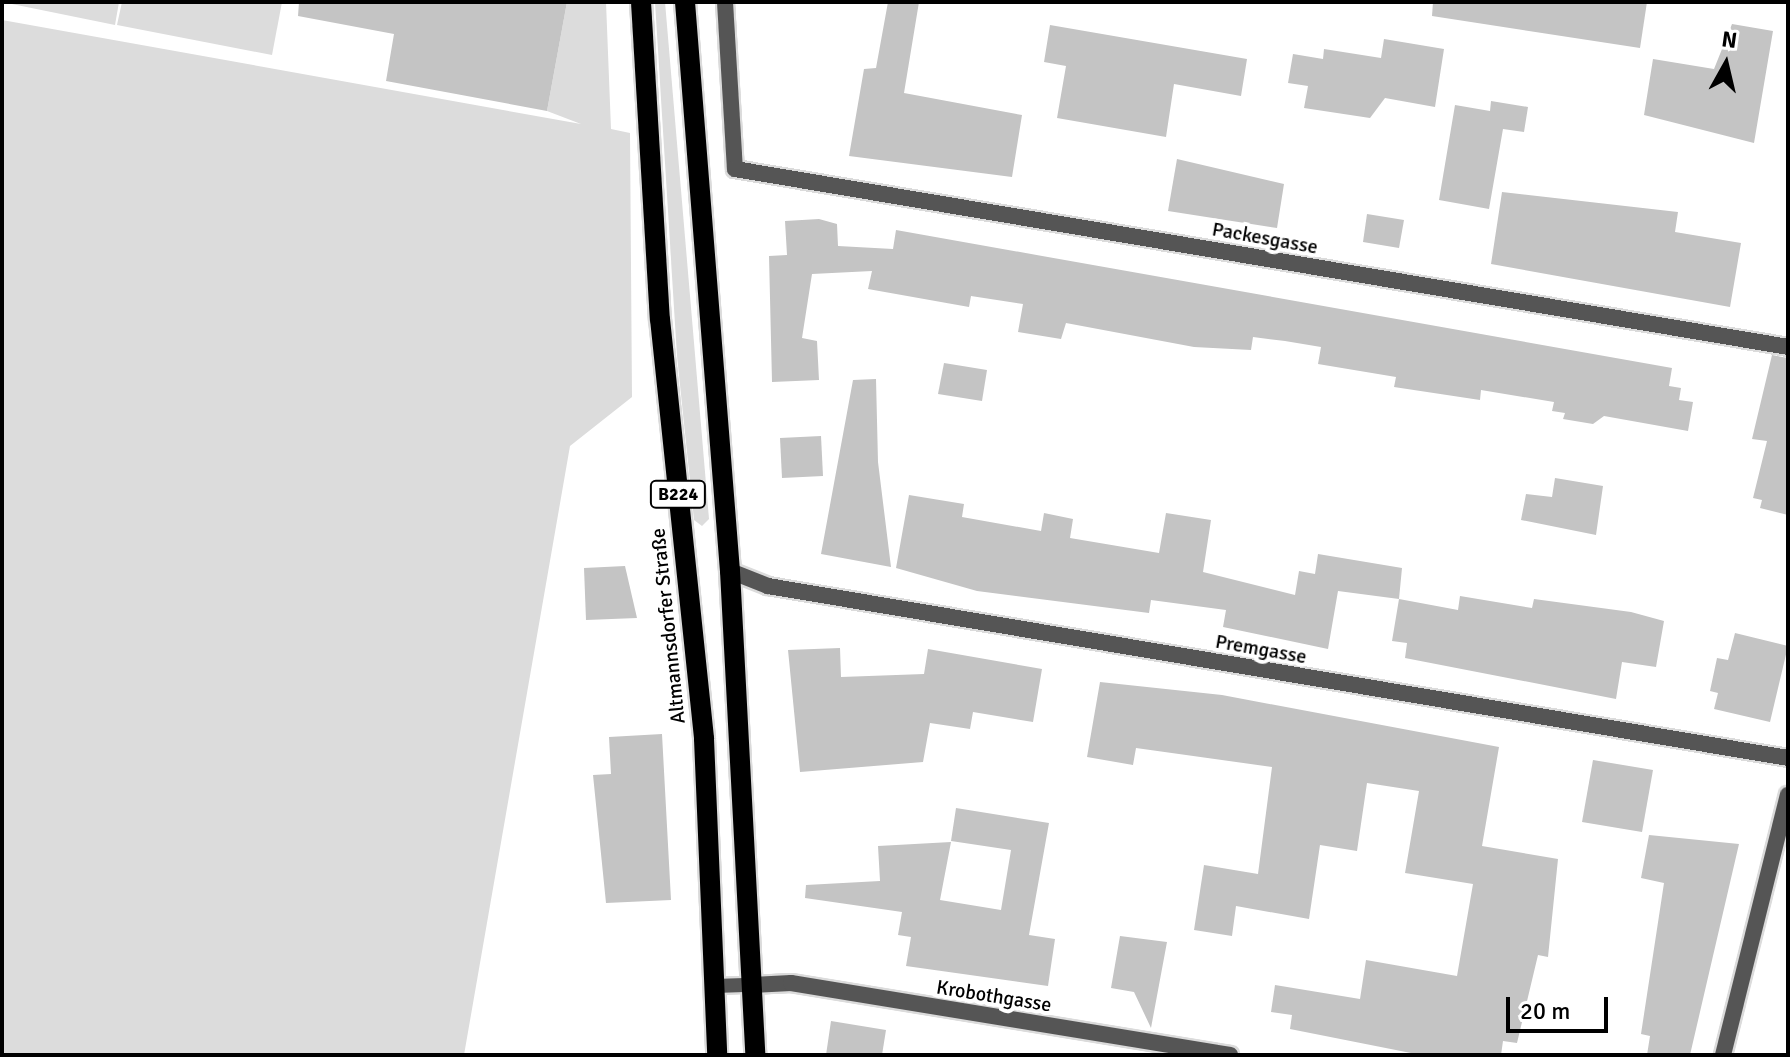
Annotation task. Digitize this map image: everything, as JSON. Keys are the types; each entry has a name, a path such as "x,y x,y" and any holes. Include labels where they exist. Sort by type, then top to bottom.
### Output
{"main road":[{"name":"Altmannsdorfer Straße","path":"641,2 660,319 704,739 717,1055"},
{"name":"B224","path":"685,2 730,571 755,1055"}],"street":[{"name":"Packesgasse","path":"725,2 735,169 1788,347"},
{"name":"Premgasse","path":"730,571 768,586 1788,758"},
{"path":"1723,1055 1788,795"},
{"name":"Krobothgasse","path":"752,985 791,983 1230,1055"}],"lane":[{"path":"715,986 752,985"}],"shaded area":[{"path":"2,2 119,2 115,25"},
{"path":"122,2 282,2 272,55 117,25"},
{"path":"567,2 606,2 611,129 630,133 632,397 570,446 464,1055 2,1055 2,20 581,124 547,111"},
{"path":"655,2 665,2 709,519 702,526 694,520 677,356"}],"building":[{"path":"299,2 567,2 547,111 386,81 394,34 298,16"},
{"path":"888,2 919,2 904,93 1022,115 1012,177 849,156 864,69 876,68"},
{"path":"1433,2 1647,2 1640,48 1432,16"},
{"path":"1732,24 1773,31 1754,143 1644,115 1653,59 1714,69"},
{"path":"1050,25 1247,59 1241,96 1174,84 1166,137 1057,118 1066,66 1044,62"},
{"path":"1384,39 1444,49 1435,107 1385,98 1370,118 1304,108 1308,86 1288,83 1293,54 1323,59 1324,49 1381,58"},
{"path":"1491,101 1528,107 1524,132 1503,129 1489,209 1439,200 1455,105 1490,111"},
{"path":"1177,159 1284,184 1277,228 1168,211"},
{"path":"1502,192 1678,212 1675,232 1741,243 1730,307 1491,264"},
{"path":"1367,214 1404,220 1399,248 1363,242"},
{"path":"819,219 837,224 838,246 893,249 896,230 1672,368 1669,386 1681,388 1679,400 1693,402 1688,431 1604,416 1593,424 1563,419 1565,413 1552,411 1554,402 1481,390 1480,400 1394,387 1396,377 1318,364 1321,347 1285,341 1253,337 1251,350 1194,347 1066,323 1061,339 1018,332 1023,304 971,296 969,307 868,289 872,271 812,274 802,338 817,341 819,380 772,382 769,256 787,255 785,221"},
{"path":"1772,355 1788,358 1788,515 1760,508 1762,500 1753,498 1767,441 1752,439"},
{"path":"944,363 987,370 982,401 938,394"},
{"path":"876,379 878,462 891,567 821,554 853,380"},
{"path":"821,436 823,476 782,478 780,438"},
{"path":"1555,478 1603,486 1596,535 1521,520 1526,494 1552,497"},
{"path":"909,495 964,504 962,517 1041,531 1044,513 1073,519 1070,538 1159,553 1166,513 1211,520 1203,572 1295,595 1299,571 1315,574 1318,554 1402,568 1399,599 1338,591 1328,649 1223,627 1226,610 1151,600 1149,613 977,591 896,568"},
{"path":"625,566 637,618 586,620 584,568"},
{"path":"1460,596 1532,608 1534,599 1631,612 1664,621 1656,667 1622,662 1616,699 1405,658 1407,643 1392,641 1399,599 1458,610"},
{"path":"1735,633 1788,646 1770,722 1714,709 1718,693 1710,691 1717,658 1728,660"},
{"path":"840,648 841,677 924,674 928,649 1042,669 1033,722 973,712 970,729 930,723 923,762 800,772 788,650"},
{"path":"1100,682 1222,695 1499,747 1482,846 1558,859 1548,957 1538,955 1517,1043 1503,1041 1501,1055 1421,1055 1290,1029 1292,1015 1271,1012 1275,985 1360,999 1366,960 1457,976 1473,884 1405,873 1419,791 1367,783 1357,851 1320,845 1309,919 1236,906 1232,936 1194,930 1204,865 1258,874 1272,767 1136,748 1133,765 1087,757"},
{"path":"662,734 671,900 606,903 593,775 611,774 609,737"},
{"path":"1593,760 1653,770 1642,832 1582,822"},
{"path":"956,808 1049,823 1029,935 1055,939 1048,986 906,966 911,937 898,935 902,912 805,898 806,885 880,881 878,846 951,842 940,900 1001,910 1011,850 951,841"},
{"path":"1649,835 1739,844 1690,1055 1647,1055 1650,1036 1641,1034 1664,883 1641,878"},
{"path":"1120,936 1167,942 1151,1028 1134,992 1111,988"},
{"path":"831,1021 886,1030 882,1055 826,1055"}]}
